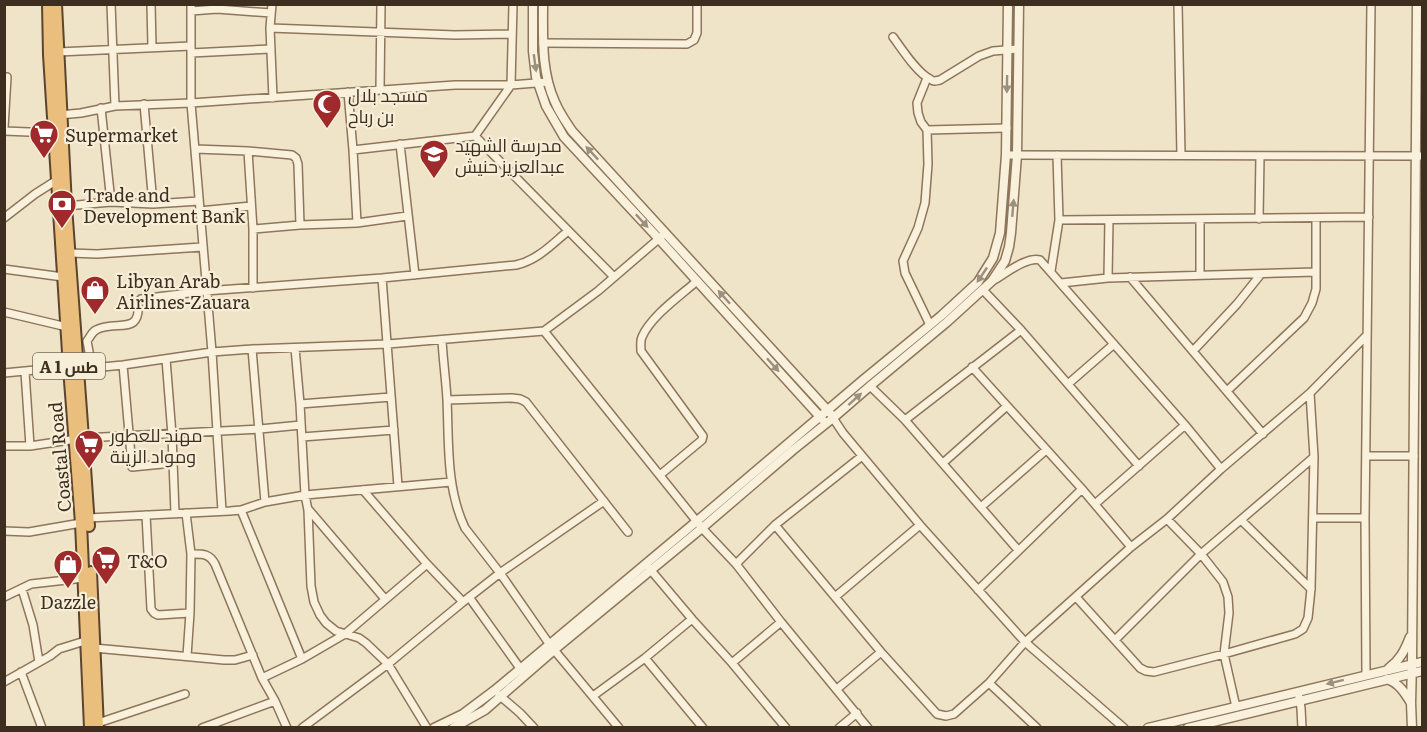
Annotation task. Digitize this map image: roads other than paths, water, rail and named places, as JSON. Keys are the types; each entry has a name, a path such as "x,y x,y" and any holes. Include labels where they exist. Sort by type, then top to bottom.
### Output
{"highway":[{"name":"Coastal Road","path":"48,4 49,55 70,253 73,368 85,521 95,726"},
{"name":"Coastal Road","path":"56,4 58,52 57,115 54,133 63,278 73,368"},
{"name":"Coastal Road","path":"85,521 84,578 90,645"}],"street":[{"path":"111,4 115,106"},
{"path":"151,4 152,47"},
{"path":"380,90 381,4"},
{"path":"353,150 475,136 511,85 513,4"},
{"path":"533,4 533,51 538,83 546,106 564,137 827,420 843,433 920,525 1024,642 1124,728"},
{"path":"543,4 546,74 555,102 572,131 828,410"},
{"path":"543,43 687,44 694,40 697,33 697,4"},
{"path":"827,420 828,410 978,282 993,258 1000,233 1006,155 1008,4"},
{"path":"453,728 485,710 498,694 552,647 870,386 992,281 1005,261 1009,247 1017,155 1019,4"},
{"path":"1178,4 1181,155"},
{"path":"1366,675 1365,518 1371,4"},
{"path":"1412,728 1419,156 1417,4"},
{"path":"222,511 212,352 191,103 191,8 271,9 273,98"},
{"path":"270,28 455,35 512,34"},
{"path":"893,37 916,67 933,81 940,80 979,56 993,51 1018,50"},
{"path":"58,52 152,47 271,49"},
{"path":"6,77 4,130 54,133"},
{"path":"927,78 917,103 921,122 927,130 928,165 925,202 918,228 903,261 905,273 930,325"},
{"path":"57,115 144,104 273,98 455,85 549,82"},
{"path":"348,92 357,223"},
{"path":"144,104 153,204"},
{"path":"101,108 111,202"},
{"path":"927,130 1007,128"},
{"path":"475,136 614,277"},
{"path":"400,144 415,275"},
{"path":"195,149 248,151 296,158 300,225"},
{"path":"248,151 254,288"},
{"path":"1006,155 1419,156"},
{"path":"1051,271 1059,220 1058,155"},
{"path":"1259,219 1260,156"},
{"path":"4,218 57,180"},
{"path":"66,206 111,202 153,204 199,201"},
{"path":"199,211 251,206"},
{"path":"253,229 357,223 408,216"},
{"path":"1059,220 1369,217"},
{"path":"1227,391 1304,318 1312,303 1316,289 1316,218"},
{"path":"1200,219 1200,274"},
{"path":"1108,278 1109,220"},
{"path":"92,368 87,341 93,332 98,328 136,321 139,315 138,303 141,299 206,291 516,265 536,258 568,231"},
{"path":"4,373 123,365 212,352 388,344 544,331 598,291 666,233"},
{"path":"70,253 98,254 202,247"},
{"path":"992,281 1017,266 1035,259 1040,260 1221,469"},
{"path":"4,268 63,278"},
{"path":"1061,283 1130,277 1316,272"},
{"path":"1193,351 1237,304 1261,274"},
{"path":"1130,277 1263,434"},
{"path":"382,278 398,486"},
{"path":"660,475 702,440 703,436 641,351 640,345 642,337 656,317 697,281"},
{"path":"983,290 1021,330 1139,466"},
{"path":"4,312 67,327"},
{"path":"905,420 1021,330"},
{"path":"544,331 700,525 736,564 868,728"},
{"path":"775,525 881,652 937,714 946,716 954,714 989,683 1024,642 1310,393 1367,335"},
{"path":"442,340 451,482 458,513 465,528 552,647 619,728"},
{"path":"1068,384 1114,344"},
{"path":"295,348 314,602 326,623 336,631 366,643 388,664 427,728"},
{"path":"252,349 265,502"},
{"path":"166,359 175,513"},
{"path":"123,365 132,467 173,463"},
{"path":"972,368 1082,489 1131,547"},
{"path":"25,372 30,446"},
{"path":"870,386 905,420 1018,550"},
{"path":"1076,597 1140,668 1146,671 1154,672 1224,654 1295,634 1303,629 1308,618 1311,589 1314,457 1310,393"},
{"path":"300,404 391,397"},
{"path":"447,400 512,398 526,402 628,532"},
{"path":"942,463 1007,406"},
{"path":"4,446 30,446 79,439 172,435 301,425"},
{"path":"1095,504 1185,425"},
{"path":"302,437 394,430"},
{"path":"981,507 1046,450"},
{"path":"736,564 775,525 862,456"},
{"path":"1366,456 1414,456"},
{"path":"1115,640 1201,554 1314,457"},
{"path":"4,531 29,532 85,521 146,515 241,510 265,502 305,495 451,482"},
{"path":"978,590 1082,489"},
{"path":"363,490 427,564 466,600 523,672"},
{"path":"302,728 388,664 500,573 604,501"},
{"path":"241,510 302,659"},
{"path":"308,510 385,599"},
{"path":"186,513 191,554 187,656"},
{"path":"146,515 151,609 158,615 190,613"},
{"path":"1313,518 1365,518"},
{"path":"1167,519 1201,554 1222,582 1228,597 1229,613 1224,654 1236,707"},
{"path":"1241,520 1311,589"},
{"path":"835,597 920,525"},
{"path":"191,554 206,555 212,558 262,678 286,728"},
{"path":"262,678 302,659 345,634 427,564"},
{"path":"648,568 786,728"},
{"path":"4,597 26,585 84,578"},
{"path":"22,589 33,625 39,662"},
{"path":"593,696 645,658 692,619"},
{"path":"732,663 781,622"},
{"path":"1386,674 1404,653 1413,631"},
{"path":"4,682 59,649 90,645 224,660 235,660 254,655"},
{"path":"837,689 881,652"},
{"path":"645,658 703,728"},
{"path":"1148,728 1236,707 1299,696 1412,668 1422,662"},
{"path":"1412,668 1422,671"},
{"path":"21,672 42,728"},
{"path":"1188,728 1366,675 1386,674 1400,687 1411,704"},
{"path":"989,683 1037,728"},
{"path":"95,726 185,694"},
{"path":"435,728 498,694"},
{"path":"498,694 534,728"},
{"path":"1299,696 1302,728"},
{"path":"202,728 275,701"},
{"path":"839,728 857,713"}],"place":[{"name":"مسجد بلال بن رباح","path":"327,130"},
{"name":"Supermarket","path":"44,160"},
{"name":"مدرسة الشهيد عبدالعزيز حنيش","path":"434,180"},
{"name":"Trade and Development Bank","path":"62,230"},
{"name":"Libyan Arab Airlines-Zauara","path":"95,316"},
{"name":"مهند للعطور ومواد الزينة","path":"89,470"},
{"name":"T&O","path":"106,586"},
{"name":"Dazzle","path":"68,590"}]}
